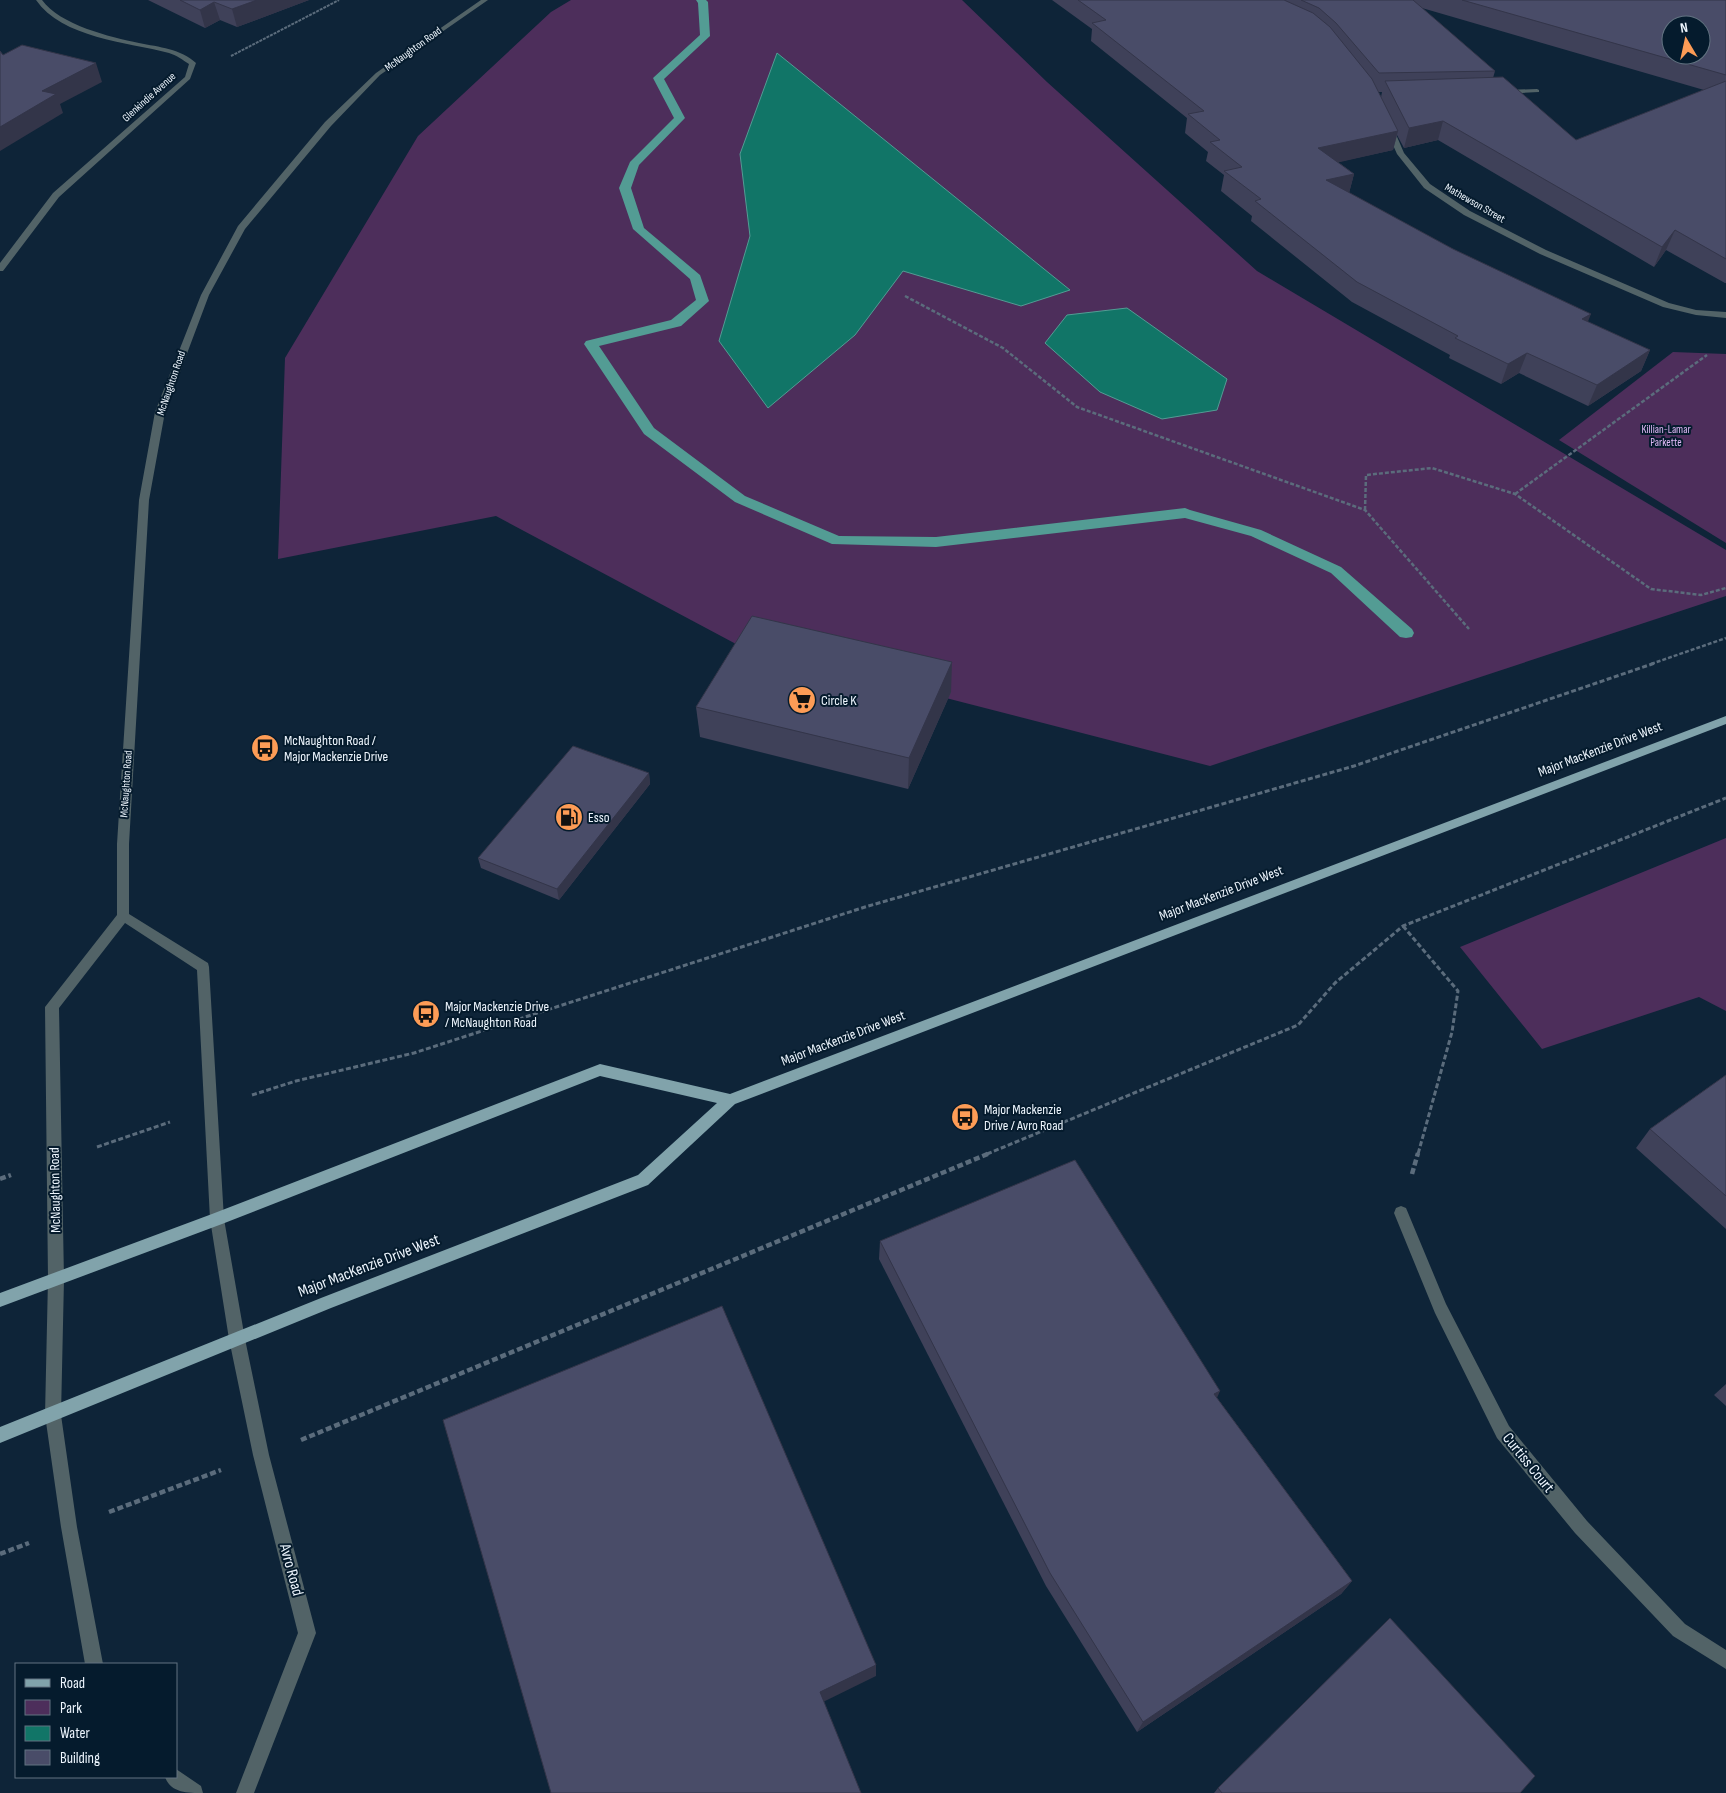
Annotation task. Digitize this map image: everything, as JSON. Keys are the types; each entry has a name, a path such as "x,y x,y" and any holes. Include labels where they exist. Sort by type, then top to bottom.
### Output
{"main road":[{"name":"Major MacKenzie Drive West","path":"0,1435 237,1339 643,1180 730,1100 1726,720"},
{"path":"0,1300 217,1219 600,1070 730,1100"}],"street":[{"name":"Glenkindie Avenue","path":"0,269 56,195 188,78 193,63 173,52 124,42 79,28 46,10 39,0"},
{"name":"McNaughton Road","path":"53,1415 56,1279 52,1007 123,916 122,844 144,500 160,412 186,340 205,295 241,228 328,124 378,74 438,30 485,0"},
{"path":"1498,92 1537,91"},
{"name":"Mathewson Street","path":"1386,121 1401,154 1427,186 1467,213 1543,252 1666,305 1716,316 1726,315"},
{"path":"123,916 203,967 217,1219"},
{"name":"Curtiss Court","path":"1401,1213 1440,1308 1503,1432 1581,1528 1679,1630 1726,1660"},
{"name":"Avro Road","path":"217,1219 237,1339 261,1455 307,1633 245,1793"},
{"path":"53,1415 69,1527 94,1663"},
{"path":"175,1778 194,1793"}],"path":[{"path":"193,63 225,59 339,0"},
{"path":"905,296 1003,348 1077,407 1365,510 1469,629"},
{"path":"1516,494 1707,355"},
{"path":"1365,510 1366,475 1432,468 1516,494 1651,589 1701,595 1726,588"},
{"path":"296,1081 414,1053 865,907 1354,766 1726,638"},
{"path":"0,1554 339,1426 1298,1025 1335,983 1403,926 1726,798"},
{"path":"1401,1213 1452,1032 1458,991 1403,926"},
{"path":"54,1161 211,1108"}],"green space":[{"path":"571,0 962,0 1047,82 1257,271 1726,550 1726,596 1210,766 736,644 496,516 278,559 285,358 418,136 551,12"},
{"name":"Killian-Lamar Parkette","path":"1673,352 1726,354 1726,543 1559,440"},
{"path":"1726,838 1726,1011 1699,997 1542,1049 1460,947"}],"water":[{"path":"777,53 1070,290 1021,306 903,271 855,335 768,408 719,341 750,236 740,154"},
{"path":"1127,308 1227,379 1217,410 1162,419 1100,392 1045,343 1067,315"}],"building":[{"path":"180,0 257,0 232,9 214,2 200,10"},
{"path":"1078,0 1284,0 1313,13 1330,27 1372,79 1398,131 1318,148 1354,174 1326,180 1453,249 1591,314 1582,319 1650,350 1597,385 1527,353 1508,364 1455,338 1458,336 1357,282 1255,201 1261,199 1224,171 1242,167 1210,142 1220,140 1188,114 1204,111 1092,23 1106,20"},
{"path":"1301,0 1413,0 1495,71 1379,73 1336,23 1319,8"},
{"path":"1462,0 1726,0 1726,75 1691,65 1711,65 1711,15 1661,15 1661,57"},
{"path":"22,45 96,63 42,91 56,94 0,127 0,51 3,55"},
{"path":"1503,77 1576,140 1726,81 1726,259 1675,230 1662,247 1443,121 1409,128 1385,81"},
{"path":"752,616 952,662 909,758 696,707"},
{"path":"573,746 649,773 557,889 478,858"},
{"path":"1726,1075 1726,1196 1650,1129"},
{"path":"1075,1160 1220,1391 1214,1394 1352,1581 1143,1722 1050,1573 880,1241"},
{"path":"722,1306 876,1665 820,1692 861,1793 551,1793 443,1420"},
{"path":"1390,1618 1535,1776 1520,1793 1222,1793 1218,1788"}],"waterway":[{"path":"701,0 703,2 705,36 658,78 680,118 634,164 625,188 639,229 696,278 703,301 676,323 591,344 649,431 740,499 837,541 936,542 1185,513 1256,533 1336,570 1406,633"}],"place":[{"name":"Circle K","path":"802,700"},
{"name":"McNaughton Road / Major Mackenzie Drive","path":"265,748"},
{"name":"Esso","path":"569,817"},
{"name":"Major Mackenzie Drive / McNaughton Road","path":"426,1014"},
{"name":"Major Mackenzie Drive / Avro Road","path":"965,1117"}]}
